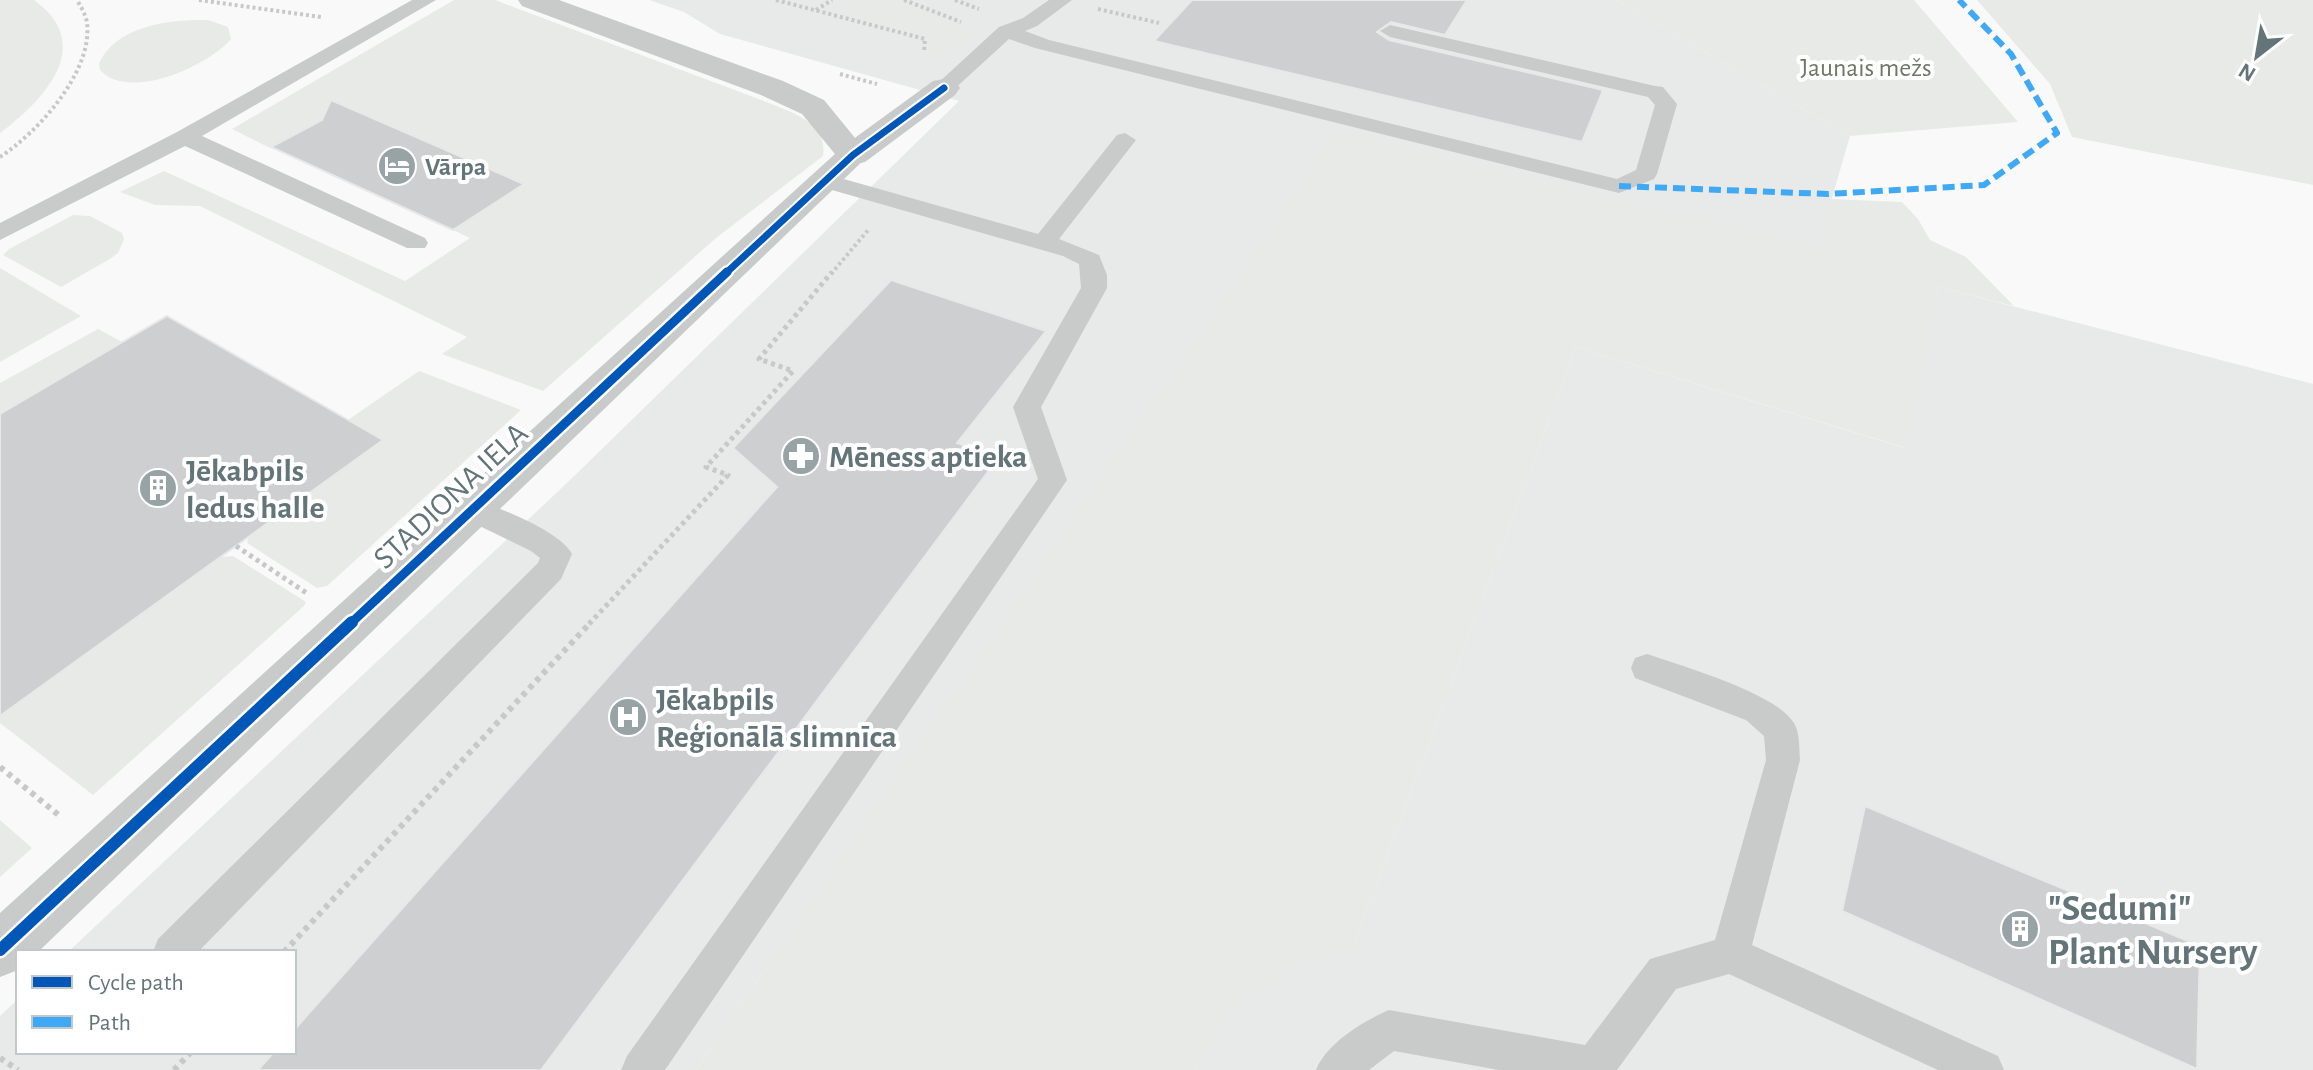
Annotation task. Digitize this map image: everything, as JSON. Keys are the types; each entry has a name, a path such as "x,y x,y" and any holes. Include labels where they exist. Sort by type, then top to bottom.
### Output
{"street":[{"path":"532,0 772,88 813,107 840,168"},
{"name":"STADIONA IELA","path":"20,945 473,510 840,168 936,94"}],"lane":[{"path":"0,233 185,137 426,0"},
{"path":"936,94 1006,31 1030,22 1062,0"},
{"path":"1006,31 1057,47 1619,186 1646,174 1666,104 1655,92 1390,31"},
{"path":"185,137 416,243"},
{"path":"1044,242 1125,140"},
{"path":"641,1070 1053,480 1027,407 1094,288 1095,275 1090,260 1044,242 884,199 840,168"},
{"path":"174,950 550,570 557,554 542,543 473,510"},
{"path":"1647,668 1758,710 1780,730 1783,760 1730,955"},
{"path":"1336,1070 1389,1030 1597,1069 1664,973 1730,955 1984,1070"}],"path":[{"path":"0,157 11,151 47,115 83,57 87,22 77,0"},
{"path":"199,0 382,25"},
{"path":"776,0 925,39 924,59"},
{"path":"815,10 832,0"},
{"path":"904,0 964,24"},
{"path":"1062,0 1159,23"},
{"path":"839,74 936,94"},
{"path":"286,950 728,475 706,467 793,371 759,359 882,213 884,199"},
{"path":"236,546 319,601"},
{"path":"0,767 70,825"},
{"path":"174,1070 189,1054"},
{"path":"0,1058 18,1070"}],"shaded area":[{"name":"Jēkabpils Reģionālā slimnīca","path":"649,0 1616,0 1850,136 1817,249 1339,132 696,1070 0,1070 0,1016 16,1001 16,1054 296,1054 296,950 70,950 568,482 959,101 720,34 684,12"},
{"path":"1939,287 2313,384 2313,1070 1195,1070 1210,1038 1241,1001 1281,971 1323,954 1353,948 1576,347 1905,448"}],"green space":[{"path":"0,0 34,0 52,17 61,35 62,53 57,71 47,88 0,133"},
{"path":"454,0 495,0 769,103 807,121 820,135 823,145 823,156 716,238 543,391 442,354 467,337 200,206 155,205 120,192 164,171 405,281 470,238 453,230 523,184 326,118 270,148 232,129"},
{"path":"853,0 896,0 961,25 970,31 971,36 940,57 933,58 933,37 844,12 847,3"},
{"name":"Jaunais mežs","path":"1616,0 1914,0 2018,122 1850,136"},
{"name":"Jaunais mežs","path":"1977,0 2313,0 2313,185 2072,137 2050,84"},
{"path":"208,20 228,27 231,39 205,60 187,69 168,77 129,82 113,79 100,70 99,63 107,50 132,32 162,23"},
{"path":"1339,131 1817,249 1831,199 1902,202 1918,219 1930,240 1966,257 2014,306 1939,287 1906,448 1576,347 1353,948 1301,964 1258,988 1223,1023 1195,1070 696,1070"},
{"path":"73,215 90,216 122,233 124,239 118,253 61,287 3,255 9,249"},
{"path":"0,268 81,316 0,362"},
{"path":"98,329 122,342 0,414 0,383"},
{"path":"419,371 521,410 327,586 317,588 247,543 249,536 383,440 348,420"},
{"path":"233,556 306,602 304,606 93,795 0,723 0,716 221,557"},
{"path":"0,820 32,848 0,877"}],"building":[{"path":"1192,0 1467,0 1445,35 1391,22 1377,32 1389,40 1603,90 1582,142 1154,41"},
{"name":"Vārpa","path":"331,100 524,184 453,230 271,147 322,120"},
{"path":"891,280 1046,331 957,443 999,457 541,1070 258,1070 272,1054 296,1054 296,1028 777,487 733,448"},
{"name":"Jēkabpils ledus halle","path":"167,316 383,440 0,716 0,414"},
{"name":"\"Sedumi\" Plant Nursery","path":"1865,806 2200,946 2197,1069 1842,911"}],"marked path":[{"path":"1619,186 1828,194 1984,185 2057,133 2011,54 1959,0"}],"cycle path":[{"path":"0,950 853,155 944,88"}],"place":[{"name":"Vārpa","path":"397,166"},
{"name":"Mēness aptieka","path":"801,456"},
{"name":"Jēkabpils ledus halle","path":"158,488"},
{"name":"Jēkabpils Reģionālā slimnīca","path":"628,717"},
{"name":"\"Sedumi\" Plant Nursery","path":"2020,929"}]}
